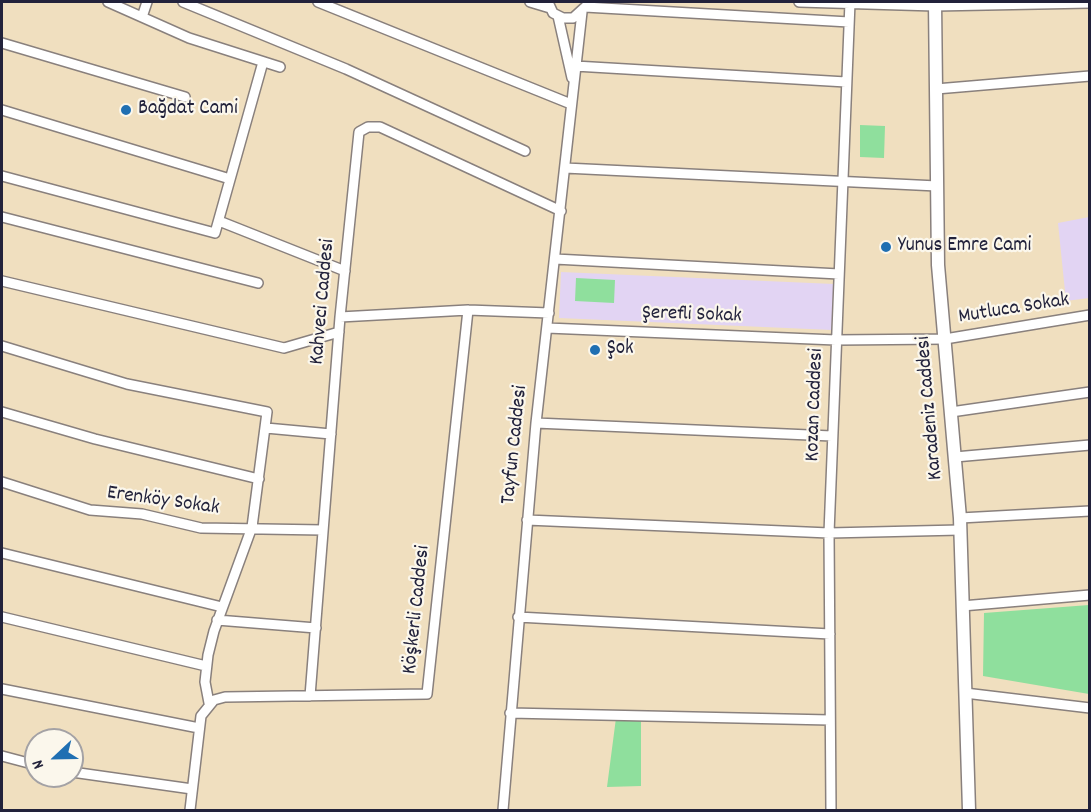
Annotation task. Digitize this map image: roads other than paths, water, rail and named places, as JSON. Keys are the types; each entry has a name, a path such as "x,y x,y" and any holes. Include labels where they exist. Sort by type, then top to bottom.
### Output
{"street":[{"path":"108,2 189,38 280,67"},
{"path":"142,17 147,2"},
{"path":"183,2 346,69 525,151"},
{"path":"318,2 571,104"},
{"path":"530,2 549,5 558,16 573,84"},
{"path":"799,2 1089,3"},
{"name":"Kozan Caddesi","path":"831,810 829,532 849,3"},
{"name":"Karadeniz Caddesi","path":"935,4 938,265 960,524 969,810"},
{"path":"558,16 568,19 584,7 849,22"},
{"name":"Tayfun Caddesi","path":"503,810 536,423 561,211 575,66 584,7"},
{"path":"2,43 185,97"},
{"path":"2,176 215,233 263,62"},
{"path":"575,66 846,82"},
{"path":"936,89 1089,76"},
{"path":"2,110 230,179"},
{"name":"Kahveci Caddesi","path":"310,696 340,317 359,132 368,127 380,127 561,211"},
{"path":"565,168 937,186"},
{"path":"2,216 258,283"},
{"path":"219,221 345,271"},
{"path":"555,259 839,274"},
{"path":"2,281 284,348 339,332"},
{"path":"340,317 468,310 549,313"},
{"name":"Köşkerli Caddesi","path":"209,703 225,697 427,694 468,310"},
{"name":"Mutluca Sokak","path":"836,340 945,339 1089,315"},
{"name":"Şerefli Sokak","path":"547,328 836,340"},
{"path":"2,346 128,384 267,412 252,527 217,620 206,666 205,682 209,703 201,716 190,810"},
{"path":"951,412 1089,392"},
{"path":"2,412 95,440 259,479"},
{"path":"536,423 832,436"},
{"path":"266,428 331,434"},
{"path":"955,457 1089,445"},
{"name":"Erenköy Sokak","path":"2,482 90,510 142,514 201,528 252,527 323,530"},
{"path":"527,520 829,532 960,524 1089,511"},
{"path":"2,553 222,607"},
{"path":"962,606 1089,595"},
{"path":"2,617 206,666"},
{"path":"518,617 830,634"},
{"path":"217,620 316,628"},
{"path":"2,688 199,728"},
{"path":"965,693 1089,708"},
{"path":"510,713 830,720"},
{"path":"2,756 24,762"},
{"path":"84,774 192,789"}],"place":[{"name":"Bağdat Cami","path":"126,110"},
{"name":"Yunus Emre Cami","path":"886,247"},
{"name":"Şok","path":"595,350"}]}
